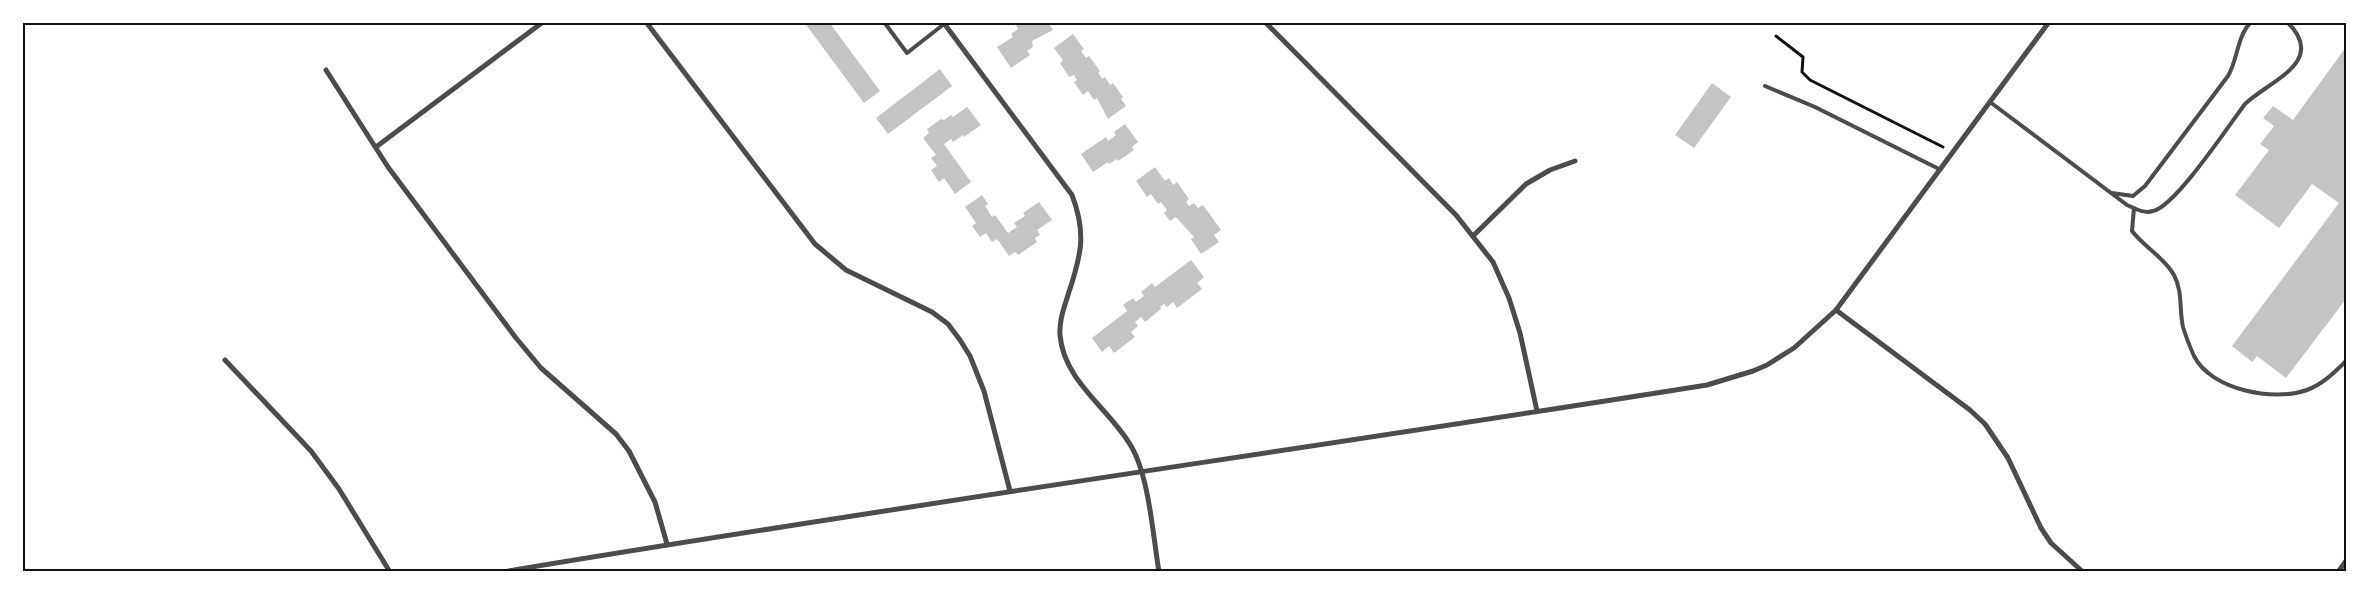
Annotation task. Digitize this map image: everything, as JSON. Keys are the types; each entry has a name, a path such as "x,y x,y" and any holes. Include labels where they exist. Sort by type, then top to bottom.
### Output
{"street":[{"path":"376,147 542,22"},
{"path":"646,22 815,244 846,270 932,312 948,324 970,356 984,391 1010,491"},
{"path":"1265,22 1428,186 1474,236 1493,262 1509,298 1520,333 1538,411"},
{"path":"502,572 667,544 1707,385 1753,371 1794,348 1836,310 2049,22"},
{"path":"943,23 1072,195 1079,213 1082,245 1080,260 1061,318 1060,336 1064,354 1072,372 1132,447 1141,473 1159,572"},
{"path":"326,70 388,166 516,338 541,368 616,434 639,468 655,502 667,544"},
{"path":"1474,236 1526,184 1550,170 1575,161"},
{"path":"1836,310 1970,410 1985,424 2008,458 2041,528 2051,543 2082,571"},
{"path":"226,360 311,451 339,489 390,572"},
{"path":"2338,572 2346,561"},
{"path":"2076,572 2082,571"}],"lane":[{"path":"884,22 907,53 943,23"},
{"path":"2110,192 2133,196 2145,186 2228,76 2236,59 2242,35 2251,22"},
{"path":"1990,102 2134,208 2146,212 2155,211 2162,207 2184,186 2256,92 2290,72 2298,61 2301,44 2298,35 2287,22"},
{"path":"1765,86 1816,107 1939,169"},
{"path":"2134,208 2132,231 2173,273 2179,286 2184,327 2188,342 2204,371 2215,379 2247,390 2287,395 2322,383 2346,361"}],"path":[{"path":"1776,36 1803,57 1802,72 1810,80 1943,147"}],"building":[{"path":"804,22 829,22 880,91 864,103"},
{"path":"1021,22 1048,22 1053,30 1032,41 1033,47 1027,51 1030,55 1011,68 997,47 1013,37 1011,34 1018,29 1016,26"},
{"path":"1073,34 1084,49 1081,51 1086,58 1089,56 1100,71 1098,72 1102,79 1105,77 1110,85 1113,83 1123,97 1121,99 1126,106 1108,119 1097,98 1094,100 1088,91 1083,95 1074,82 1077,80 1074,75 1069,77 1060,63 1063,60 1054,48"},
{"path":"2346,47 2346,299 2286,378 2257,356 2252,362 2232,346 2339,203 2312,184 2279,228 2235,195 2269,150 2260,144 2274,126 2263,118 2273,106 2293,120"},
{"path":"940,69 952,86 888,134 876,118"},
{"path":"1712,83 1731,97 1694,148 1675,135"},
{"path":"967,107 981,125 964,137 963,135 953,142 951,139 944,144 971,182 955,194 944,178 939,182 931,170 937,166 931,158 936,155 923,138 929,133 927,129 941,119 944,120 951,115 953,117"},
{"path":"1125,124 1138,142 1132,147 1134,150 1118,161 1117,159 1109,164 1108,162 1093,172 1081,154 1106,137 1108,141 1116,135 1114,132"},
{"path":"1155,167 1165,181 1169,178 1173,185 1177,182 1189,199 1186,202 1189,206 1194,203 1198,208 1203,205 1221,230 1214,235 1219,242 1201,254 1191,239 1194,237 1176,217 1170,221 1164,213 1167,210 1161,202 1158,204 1151,194 1147,197 1136,181"},
{"path":"982,195 988,204 985,206 992,217 995,215 1008,233 1017,227 1014,223 1025,216 1023,213 1039,202 1052,220 1037,230 1040,235 1035,238 1037,242 1018,255 1015,252 1009,256 997,239 992,242 986,233 980,237 972,226 976,223 965,207"},
{"path":"1191,260 1204,277 1197,283 1202,289 1177,308 1173,302 1167,307 1164,304 1160,307 1161,309 1145,322 1141,317 1135,322 1138,326 1131,332 1135,337 1114,353 1109,346 1102,352 1092,338 1127,311 1123,305 1133,298 1136,302 1144,296 1141,292 1152,283 1155,287"}]}
